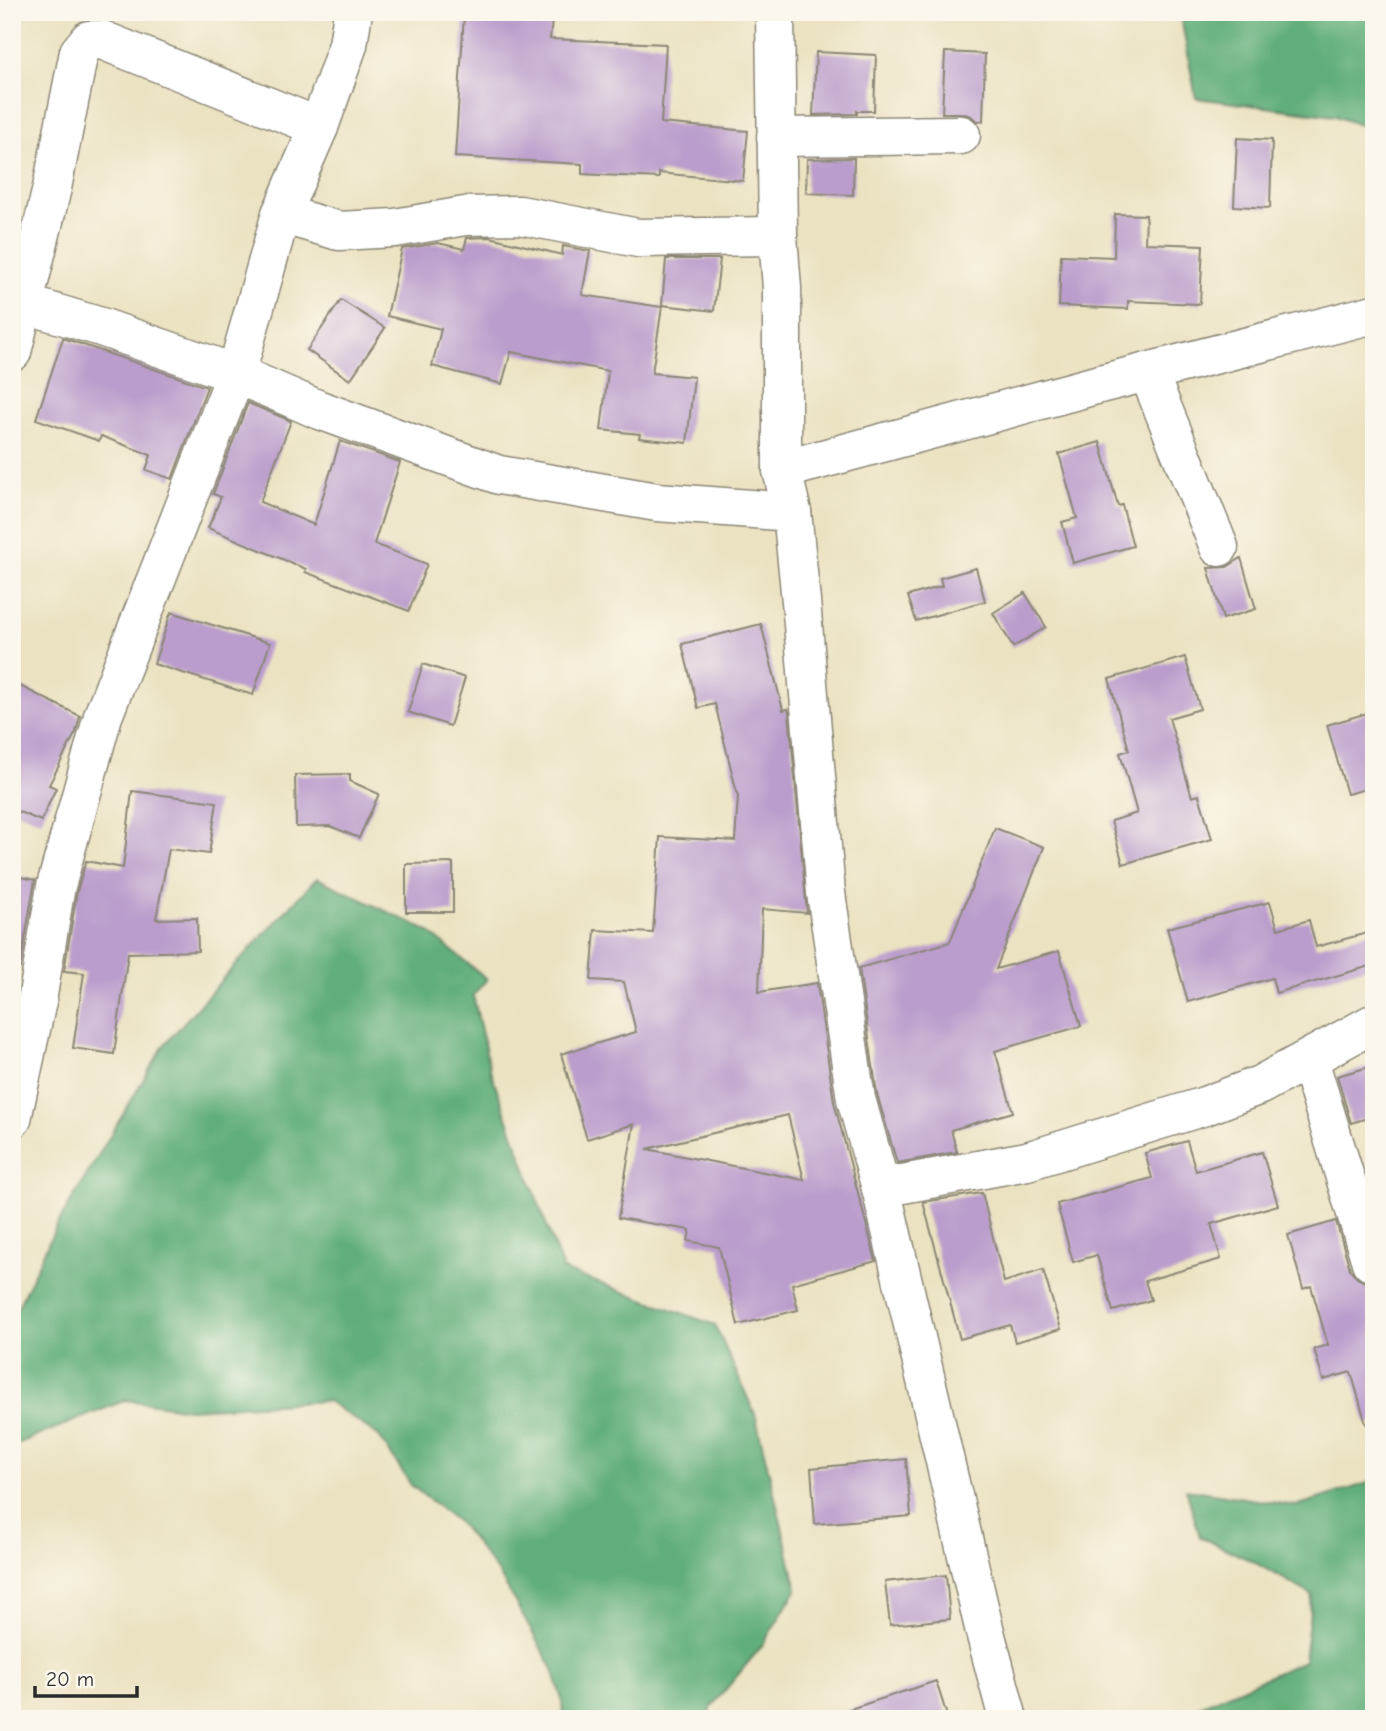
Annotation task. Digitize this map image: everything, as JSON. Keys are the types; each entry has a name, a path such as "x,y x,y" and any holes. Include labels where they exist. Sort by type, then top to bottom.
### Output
{"street":[{"path":"12,1119 22,1021 103,716 236,374 281,214 319,127 348,45 352,12"},
{"path":"775,12 778,236 782,288 782,470 792,512 826,893 856,1099 880,1188 1008,1719"},
{"path":"12,352 18,304 79,52 89,40 102,40 319,127"},
{"path":"776,137 961,135"},
{"path":"281,214 339,231 395,228 464,216 520,215 638,238 778,236"},
{"path":"18,304 101,327 236,374 317,409 499,475 657,502 792,512"},
{"path":"782,470 1374,314"},
{"path":"1148,372 1219,547"},
{"path":"880,1188 1027,1161 1205,1106 1260,1085 1374,1023"},
{"path":"1309,1060 1370,1262"}],"green space":[{"path":"1180,12 1374,12 1374,130 1335,116 1196,98"},
{"path":"317,878 428,931 487,979 473,995 490,1070 563,1270 715,1325 755,1414 797,1589 761,1647 712,1706 708,1719 563,1719 562,1700 553,1669 499,1574 460,1524 411,1485 379,1436 328,1401 189,1409 126,1400 12,1446 12,1319 57,1225 164,1045"},
{"path":"1374,1481 1374,1719 1170,1719 1304,1661 1312,1595 1252,1561 1200,1537 1186,1489 1296,1506"}],"building":[{"path":"464,15 552,20 550,39 666,44 661,123 748,131 743,181 659,173 659,178 582,174 582,164 455,157"},
{"path":"816,52 876,55 874,111 813,115"},
{"path":"945,52 985,54 983,121 961,113 942,113"},
{"path":"1237,138 1272,140 1270,208 1234,206"},
{"path":"854,158 853,195 806,193 807,159"},
{"path":"1115,214 1146,215 1145,243 1203,245 1200,304 1128,301 1128,309 1059,306 1061,255 1114,257"},
{"path":"490,237 562,255 563,246 590,251 582,295 662,307 652,373 694,377 687,443 639,438 640,434 601,430 608,371 511,352 502,384 432,366 441,329 387,316 402,249 438,243 464,249 467,238"},
{"path":"666,259 720,259 714,311 662,305"},
{"path":"341,300 385,328 350,380 307,350"},
{"path":"63,338 207,387 172,479 146,470 151,455 101,436 99,441 36,419"},
{"path":"248,403 291,421 260,502 314,525 340,441 400,462 374,544 427,564 409,611 305,572 306,569 208,528 221,497 213,494"},
{"path":"1100,442 1118,506 1122,505 1133,546 1073,563 1062,522 1077,518 1059,454"},
{"path":"1241,558 1256,609 1223,619 1208,568 1227,567"},
{"path":"976,568 985,601 916,621 908,596 942,586 940,578"},
{"path":"1025,593 1046,627 1013,647 993,613"},
{"path":"171,612 270,643 253,695 154,664"},
{"path":"761,624 783,710 788,709 789,712 807,913 762,909 759,992 817,983 834,1102 876,1261 792,1284 798,1310 738,1325 719,1247 688,1241 690,1230 618,1218 634,1124 587,1139 561,1054 636,1032 624,982 591,980 595,930 653,933 660,837 735,841 738,797 715,704 698,708 682,644","holes":["788,1115 804,1180 647,1149"]},
{"path":"1185,657 1200,709 1169,718 1192,797 1199,795 1212,839 1123,864 1111,821 1137,813 1120,753 1129,750 1109,679"},
{"path":"423,664 465,678 450,726 408,712"},
{"path":"12,682 80,716 76,732 49,785 56,788 41,821 12,809"},
{"path":"1374,711 1374,787 1347,794 1327,725"},
{"path":"350,774 350,781 379,794 359,838 330,826 296,827 295,775"},
{"path":"132,791 217,802 209,854 169,849 156,919 197,918 198,951 128,953 114,1054 73,1048 84,973 64,971 77,891 86,861 123,868"},
{"path":"995,828 1044,847 996,969 1059,951 1081,1026 995,1051 1013,1112 951,1130 957,1152 897,1163 877,1094 859,968 950,942"},
{"path":"453,863 453,912 406,912 406,864"},
{"path":"12,875 35,880 20,968 12,967"},
{"path":"1270,902 1278,929 1309,920 1316,947 1374,931 1374,965 1276,993 1272,978 1188,1002 1167,928"},
{"path":"1369,1067 1374,1083 1374,1116 1351,1123 1337,1076"},
{"path":"1187,1141 1196,1171 1262,1152 1278,1205 1211,1224 1221,1259 1145,1281 1151,1300 1113,1311 1097,1255 1073,1262 1057,1204 1152,1178 1145,1153"},
{"path":"982,1193 1004,1282 1043,1270 1061,1329 1015,1342 1010,1325 960,1339 923,1202"},
{"path":"1336,1221 1350,1269 1357,1278 1369,1284 1374,1283 1374,1423 1366,1424 1351,1372 1323,1380 1314,1349 1328,1345 1311,1286 1303,1289 1288,1235"},
{"path":"906,1459 911,1516 815,1524 811,1468"},
{"path":"946,1575 950,1619 890,1625 885,1582"},
{"path":"936,1681 948,1719 839,1719 838,1713"}]}
